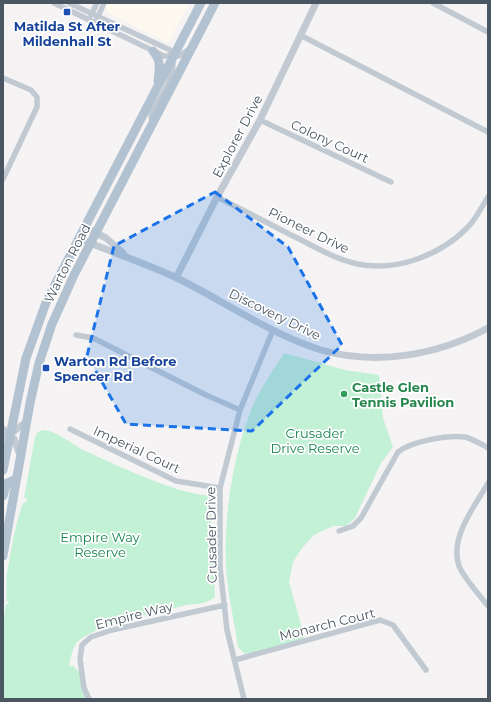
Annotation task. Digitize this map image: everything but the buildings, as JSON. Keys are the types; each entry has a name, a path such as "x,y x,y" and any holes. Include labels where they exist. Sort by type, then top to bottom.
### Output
{"main road":[{"name":"Warton Road","path":"3,470 5,433 26,358 38,322 78,238 158,87 200,3"},
{"name":"Warton Road","path":"3,556 5,533 26,422 39,363 52,324 74,275 92,244 215,3"},
{"path":"153,51 159,58 160,62 158,87"},
{"path":"3,496 8,483 16,479"}],"street":[{"path":"54,3 170,50 173,57 174,69 151,115 152,126"},
{"path":"69,3 164,56 173,57 186,53 195,43"},
{"path":"94,18 97,3"},
{"path":"94,18 104,3"},
{"name":"Explorer Drive","path":"176,278 260,120 316,3"},
{"path":"433,3 488,32"},
{"path":"300,35 488,132"},
{"path":"3,78 31,90 37,97 37,107 3,179"},
{"name":"Colony Court","path":"260,120 391,182"},
{"name":"Pioneer Drive","path":"218,197 330,254 359,264 378,265 400,264 422,258 441,249 469,226 488,197"},
{"name":"Discovery Drive","path":"84,227 106,238 127,257"},
{"name":"Discovery Drive","path":"78,238 176,278 273,330 321,350 358,357 390,357 431,352 468,339 488,328"},
{"name":"Crusader Drive","path":"244,699 227,630 220,567 220,488 240,410 273,330"},
{"path":"76,335 93,338 206,396 240,410"},
{"path":"20,456 18,446 5,433 26,422"},
{"name":"Imperial Court","path":"70,429 176,481 220,488"},
{"path":"339,531 353,526 361,518 398,452 404,447 410,444 431,440 465,437 488,448"},
{"path":"488,483 459,537 457,555 463,573 488,606"},
{"name":"Empire Way","path":"89,699 84,688 80,659 82,645 91,637 112,630 225,605"},
{"name":"Monarch Court","path":"235,660 380,620 393,625 426,670"}],"highlighted area":[{"path":"215,192 288,247 342,345 252,431 126,424 87,356 114,246"}],"shaded area":[{"path":"107,3 189,3 168,43 107,12 105,7"}],"green space":[{"name":"Crusader Drive Reserve","path":"284,353 345,370 379,375 383,418 393,447 381,463 355,518 346,526 333,526 314,535 302,548 293,562 289,582 305,639 259,653 245,654 238,647 228,587 226,534 231,486 236,461 249,416 260,391"},
{"name":"Empire Way Reserve","path":"43,430 53,433 83,450 145,478 195,494 210,496 215,597 205,603 186,605 110,625 83,637 75,646 71,655 69,667 72,665 80,673 87,699 3,699 3,627 6,604 8,604 9,601 6,601 7,573 18,520 23,503 26,502 27,497 24,498 35,437 38,432"}],"place":[{"name":"Matilda St After Mildenhall St","path":"67,12"},
{"name":"Warton Rd Before Spencer Rd","path":"46,368"},
{"name":"Castle Glen Tennis Pavilion","path":"344,394"}]}
